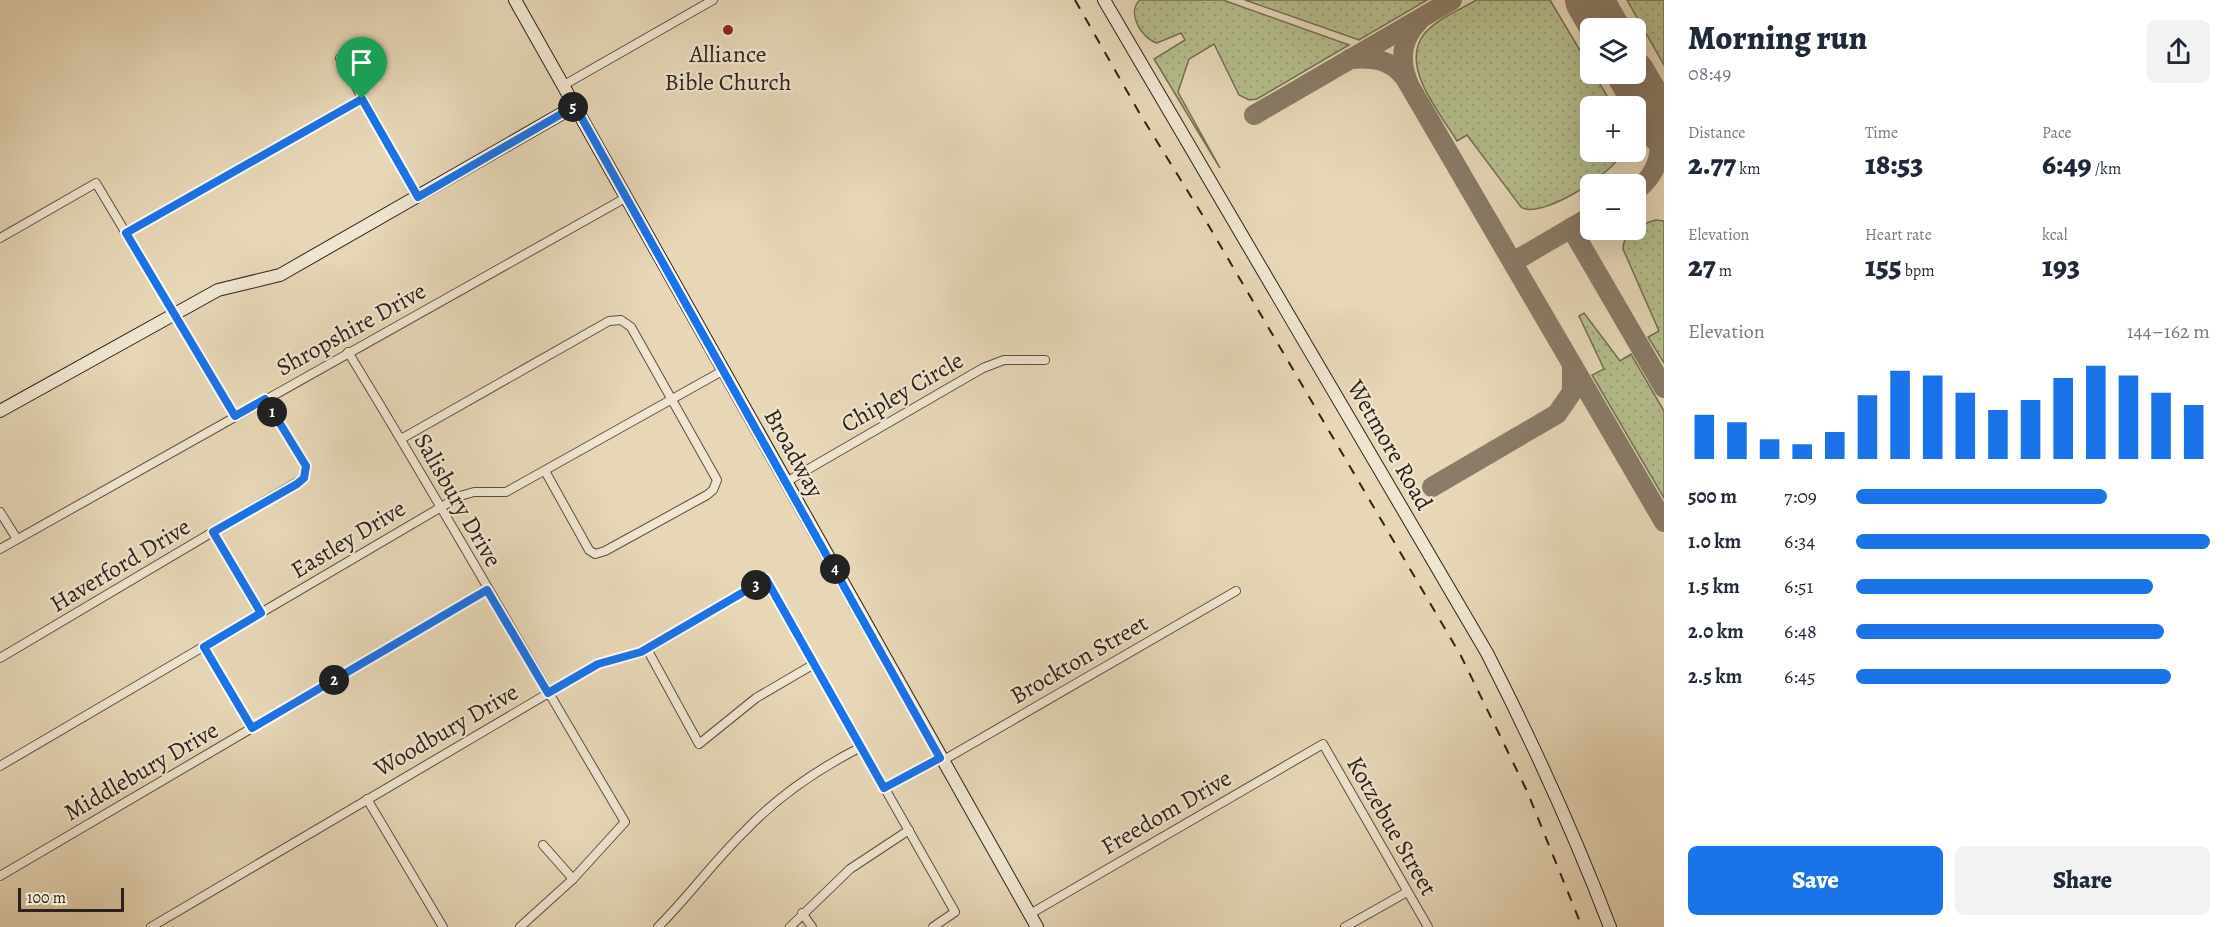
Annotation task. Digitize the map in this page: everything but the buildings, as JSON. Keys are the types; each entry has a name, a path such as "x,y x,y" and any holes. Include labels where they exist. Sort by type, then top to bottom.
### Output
{"main road":[{"name":"Broadway","path":"515,0 1037,927"},
{"name":"Wetmore Road","path":"1104,0 1487,653 1531,739 1578,842 1610,927"},
{"path":"0,411 174,313 225,288 280,275 575,106"}],"street":[{"path":"564,86 713,0"},
{"path":"340,58 418,197"},
{"path":"126,233 362,99"},
{"path":"0,238 96,183 235,416"},
{"name":"Shropshire Drive","path":"0,549 414,314 451,297 627,197"},
{"path":"401,439 615,320 622,320 631,327 715,474 716,486 707,495 606,551 595,554 589,550 545,471"},
{"name":"Salisbury Drive","path":"348,352 442,506 487,590 625,822 573,879"},
{"name":"Chipley Circle","path":"786,482 983,368 1004,360 1045,360"},
{"name":"Eastley Drive","path":"0,766 460,496 474,492 506,492 724,370"},
{"name":"Haverford Drive","path":"0,658 304,478 306,466 265,399"},
{"path":"0,512 17,539"},
{"path":"213,532 261,613"},
{"name":"Woodbury Drive","path":"151,927 598,664 632,657 766,579 814,664"},
{"name":"Middlebury Drive","path":"0,876 487,590"},
{"name":"Brockton Street","path":"884,788 941,760 1236,591"},
{"path":"204,647 252,728"},
{"path":"647,649 699,744 756,698 814,664 955,912 933,927"},
{"name":"Kotzebue Street","path":"1323,744 1428,927"},
{"name":"Freedom Drive","path":"1030,914 1323,744"},
{"path":"658,927 744,831 781,797 861,747"},
{"path":"367,799 443,927"},
{"path":"790,927 850,869 909,830"},
{"path":"520,927 573,879 543,845"},
{"path":"1344,927 1407,892"},
{"path":"802,913 812,927"}],"green space":[{"path":"1140,0 1223,0 1349,45 1257,99 1249,100 1239,95 1214,44 1189,59 1178,92 1220,168 1154,59 1185,40 1181,33 1157,43 1146,36 1135,18 1134,11"},
{"path":"1245,0 1427,0 1359,40"},
{"path":"1476,0 1550,0 1580,50 1580,84 1600,84 1607,96 1580,96 1580,162 1616,162 1602,174 1580,174 1580,190 1560,201 1531,209 1521,207 1467,135 1457,141 1424,88 1416,59 1418,46 1425,33 1443,19"},
{"path":"1627,0 1664,0 1664,65 1646,33 1646,18 1637,18"},
{"path":"1656,220 1664,221 1664,363 1648,337 1659,331 1623,249 1625,240 1646,240 1646,224"},
{"path":"1584,313 1620,361 1631,354 1664,411 1664,498 1592,375 1604,369 1579,316"}],"taxiway":[{"path":"1254,115 1452,0"},
{"path":"1408,82 1405,74 1404,50 1409,35 1419,21"},
{"path":"1350,59 1366,58 1387,63 1405,78 1664,522"},
{"path":"1646,182 1657,162 1660,142 1652,109"},
{"path":"1513,262 1580,223"},
{"path":"1571,228 1664,388"},
{"path":"1432,487 1557,414 1572,392 1572,366"}],"runway":[{"path":"1589,0 1599,18"},
{"path":"1637,84 1664,130"}],"railway":[{"path":"1075,0 1461,656 1527,791 1582,927"}],"place":[{"name":"Alliance Bible Church","path":"728,30"}],"route":[{"path":"362,99 418,197 575,106 940,758 884,788 766,579 632,657 598,664 548,693 487,590 252,728 204,647 261,613 213,532 297,484 304,478 306,466 265,399 235,416 126,233 362,99"}]}
